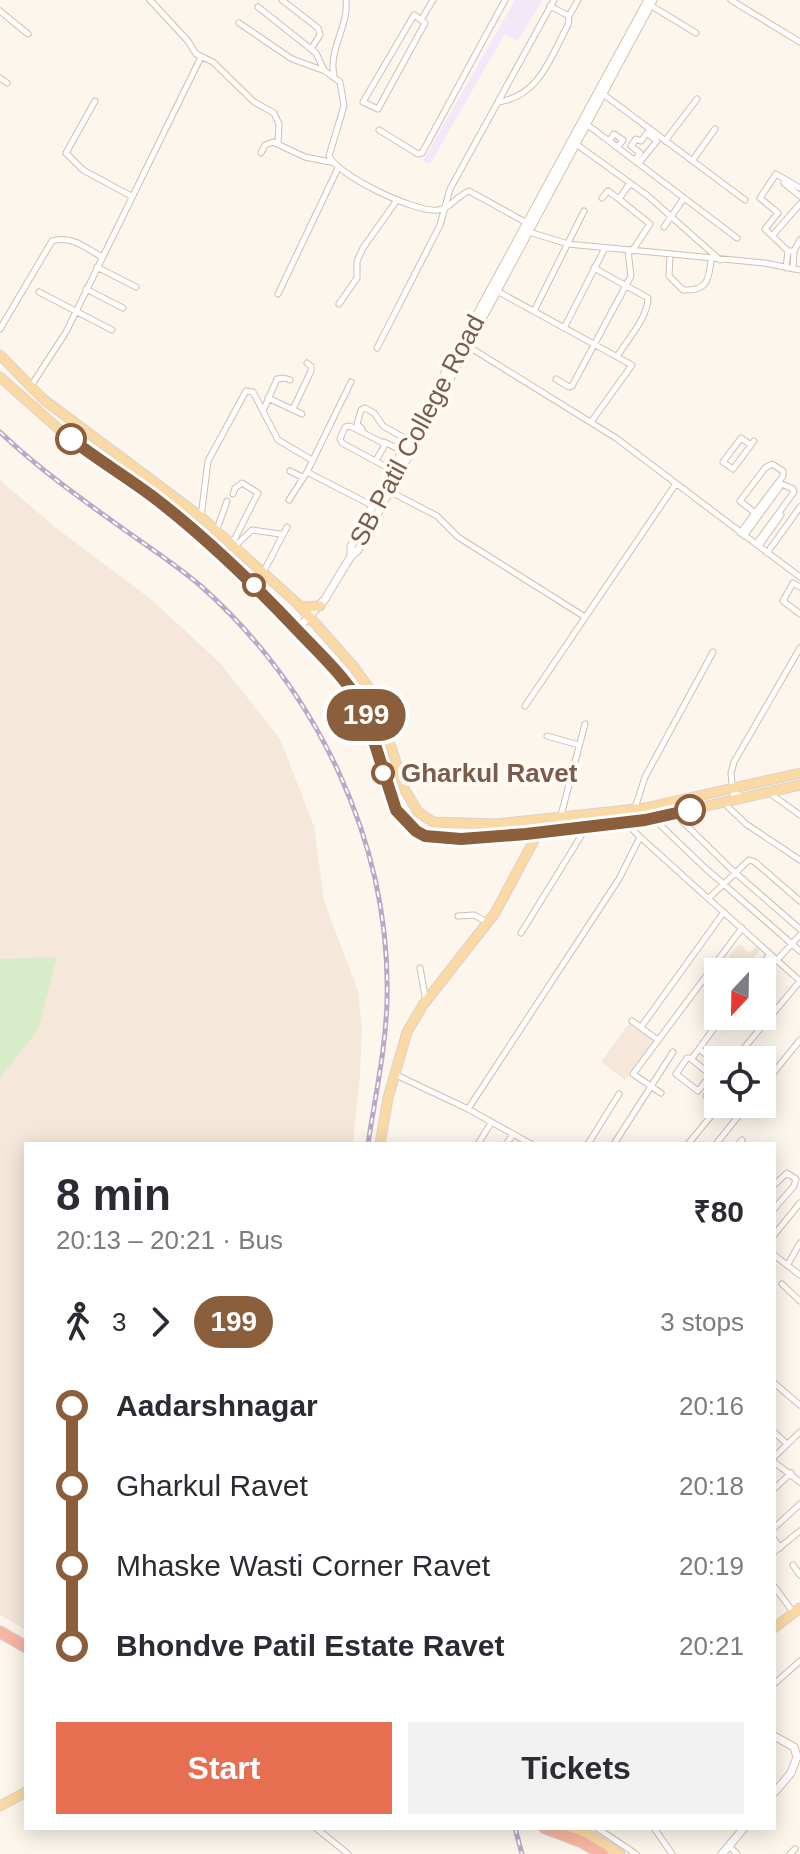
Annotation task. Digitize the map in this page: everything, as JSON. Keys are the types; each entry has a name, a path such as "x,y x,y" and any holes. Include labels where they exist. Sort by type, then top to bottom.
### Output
{"highway":[{"path":"0,1624 24,1638"},
{"path":"0,1632 24,1646"},
{"path":"550,1830 582,1842 602,1854"},
{"path":"562,1830 612,1854"}],"main road":[{"path":"0,355 30,387 105,448 217,530 300,607 353,666 374,695 409,801 426,820 459,825 634,810 800,773"},
{"path":"0,377 70,439 150,495 220,552 275,604 358,698 396,810 425,836 461,839 633,822 800,785"},
{"path":"300,607 320,606"},
{"path":"380,1142 394,1074 407,1032 426,1002 488,923 514,880 544,819"},
{"path":"776,1626 798,1609"},
{"path":"0,1806 24,1793"},
{"path":"540,1830 594,1854"},
{"path":"577,1830 620,1854"}],"street":[{"path":"150,0 201,57 223,70 254,102 274,113 279,124 278,143"},
{"path":"282,0 318,28 320,35 311,49"},
{"path":"334,76 333,58 346,14 346,0"},
{"path":"421,20 433,0"},
{"path":"379,130 418,154 422,153 505,0"},
{"path":"498,102 513,99 535,86 578,0"},
{"path":"731,0 800,42"},
{"path":"650,2 696,33"},
{"name":"SB Patil College Road","path":"351,556 351,546 576,144 584,123 603,94 650,2"},
{"name":"SB Patil College Road","path":"351,556 358,550 464,344 650,2"},
{"path":"377,348 436,234 450,189 552,3 569,16"},
{"path":"258,7 311,49 325,71"},
{"path":"0,11 28,34"},
{"path":"414,15 421,20 425,23 378,109 363,102 414,15"},
{"path":"239,23 292,59 325,71 340,82 344,97 330,149 331,162"},
{"path":"30,387 66,332 201,57"},
{"path":"0,78 7,83"},
{"path":"603,94 657,141 637,162"},
{"path":"665,141 697,99"},
{"path":"95,101 66,153 83,170 131,196"},
{"path":"584,123 737,238"},
{"path":"692,161 715,129"},
{"path":"637,162 640,153 631,146 636,139 641,141 647,133 653,135 745,200"},
{"path":"261,153 269,143 278,143 310,159 331,162 397,200 431,210 446,207 469,191 550,241 711,260 765,263 793,269 791,251 765,229 778,213 760,198 776,174 800,188"},
{"path":"576,144 672,216 721,260"},
{"path":"278,294 338,168"},
{"path":"619,199 630,183"},
{"path":"784,183 800,196"},
{"path":"556,379 572,386 627,284 632,272 630,251 650,224 608,191 602,198"},
{"path":"664,227 684,198"},
{"path":"339,304 357,278 357,261 363,248 397,200"},
{"path":"773,235 800,204"},
{"path":"534,311 584,211"},
{"path":"791,251 800,240"},
{"path":"0,329 52,241 73,241 102,257"},
{"path":"564,328 605,248"},
{"path":"670,255 669,276 683,290 701,289 711,260"},
{"path":"97,267 136,287"},
{"path":"594,268 646,295 648,301 643,315 618,355"},
{"path":"86,289 123,308"},
{"path":"496,290 632,365 591,422"},
{"path":"39,292 112,330"},
{"path":"464,344 642,457 800,577"},
{"path":"293,409 311,371 307,363"},
{"path":"263,412 277,379 290,380"},
{"path":"289,500 351,382"},
{"path":"201,517 208,461 244,392 253,392 278,440 312,460"},
{"path":"268,398 302,414"},
{"path":"403,451 357,426 361,410 371,411 383,426 409,441"},
{"path":"376,460 384,447 383,443 350,426 345,427 340,439 342,443 393,470"},
{"path":"741,438 752,443 733,469 723,462 741,438"},
{"path":"742,534 784,474 772,464 765,468 740,501 755,513"},
{"path":"290,471 305,474 374,506"},
{"path":"233,494 240,483 258,493 234,545"},
{"path":"742,534 755,522 782,484 793,489 794,492 757,545"},
{"path":"525,706 675,485"},
{"path":"757,545 800,488"},
{"path":"389,491 437,516 458,537 585,617"},
{"path":"217,530 227,501"},
{"path":"767,553 800,507"},
{"path":"755,522 763,528"},
{"path":"264,571 287,527"},
{"path":"234,545 252,530 280,534"},
{"path":"766,537 774,543"},
{"path":"297,630 320,606 351,556"},
{"path":"800,587 793,583 783,603 800,614"},
{"path":"748,796 733,794 728,788 734,762 800,648"},
{"path":"713,652 645,777 634,810 633,830 800,981 746,1046"},
{"path":"561,816 585,724"},
{"path":"547,736 579,745"},
{"path":"767,791 800,815"},
{"path":"722,802 746,824 800,860"},
{"path":"675,814 800,935 777,960"},
{"path":"653,819 800,951"},
{"path":"521,933 585,825"},
{"path":"468,1109 619,879 640,837"},
{"path":"709,898 744,863 752,860 800,901"},
{"path":"641,1027 724,912"},
{"path":"458,916 474,915 488,923"},
{"path":"661,1093 633,1074 742,928"},
{"path":"767,958 770,954"},
{"path":"420,968 426,1002"},
{"path":"632,1021 658,1040"},
{"path":"693,1057 713,1030"},
{"path":"776,1069 800,1040"},
{"path":"699,1049 704,1053"},
{"path":"615,1142 673,1052"},
{"path":"687,1058 710,1076 698,1091 676,1074 687,1058"},
{"path":"394,1074 468,1109 526,1142"},
{"path":"589,1142 619,1094"},
{"path":"690,1142 709,1118"},
{"path":"718,1142 737,1118"},
{"path":"479,1142 491,1123"},
{"path":"508,1142 512,1136"},
{"path":"776,1183 787,1173 796,1179 776,1209"},
{"path":"776,1210 800,1183"},
{"path":"776,1233 800,1203"},
{"path":"788,1264 800,1243"},
{"path":"776,1256 800,1275"},
{"path":"782,1284 800,1301"},
{"path":"776,1384 800,1405"},
{"path":"776,1394 782,1388"},
{"path":"776,1457 800,1432"},
{"path":"776,1434 787,1444"},
{"path":"776,1461 797,1477 776,1488"},
{"path":"776,1526 800,1504"},
{"path":"777,1550 800,1531"},
{"path":"793,1565 800,1575"},
{"path":"776,1588 798,1609"},
{"path":"776,1682 800,1661"},
{"path":"776,1737 798,1752 795,1766 776,1790"},
{"path":"318,1830 348,1854"},
{"path":"600,1830 636,1854"},
{"path":"655,1830 672,1854"},
{"path":"722,1854 742,1830"},
{"path":"729,1846 737,1854"},
{"path":"790,1854 795,1849"}],"shaded area":[{"path":"515,0 542,0 518,41 505,34 430,164 423,161"},
{"path":"0,480 56,528 152,600 220,663 280,739 314,826 324,901 358,991 362,1026 353,1142 24,1142 24,1629 0,1615"},
{"path":"739,944 750,953 755,947 760,950 755,958 728,958"},
{"path":"632,1019 657,1037 625,1080 601,1062"}],"green space":[{"path":"57,957 38,1030 0,1078 0,959"}],"railway":[{"path":"0,432 63,485 202,587 243,628 280,673 312,722 339,773 361,827 376,884 385,941 386,1018 368,1142"},
{"path":"516,1830 522,1854"}],"bus line":[{"name":"199","path":"71,439 150,495 220,552 275,604 358,698 396,810 416,831 435,837 490,837 633,822 690,810"}],"place":[{"name":"Gharkul Ravet","path":"383,773"}]}
